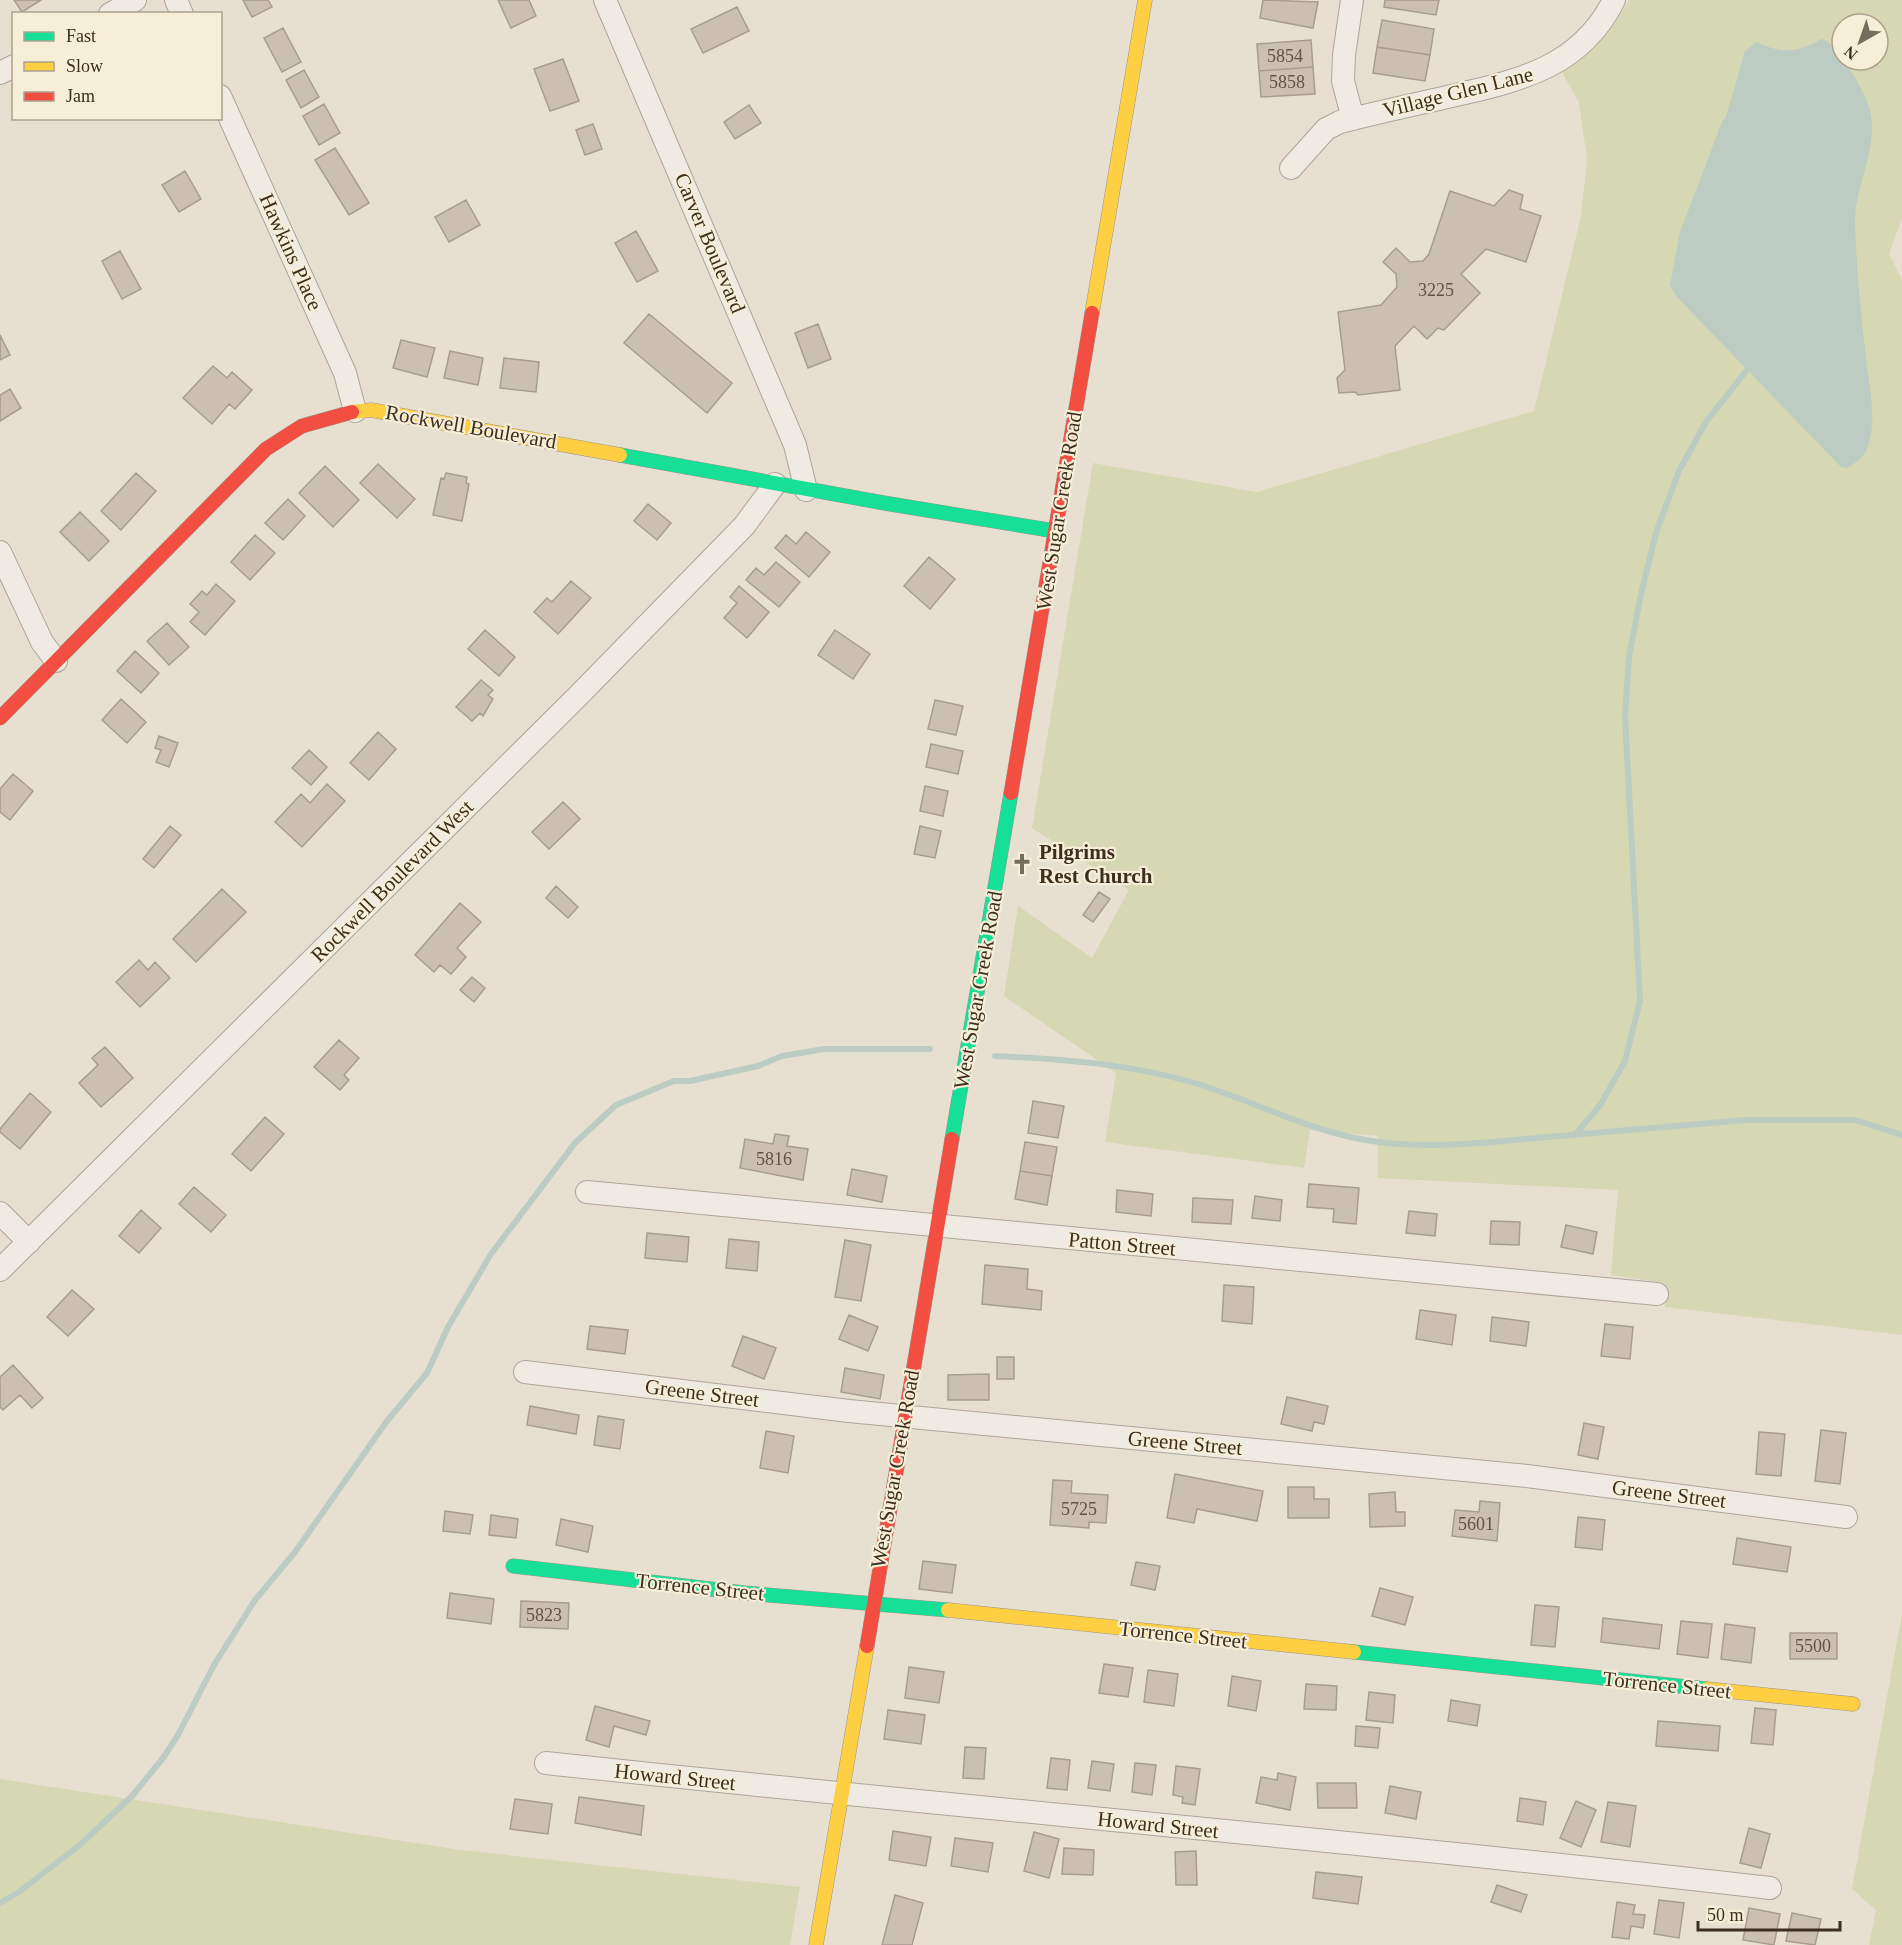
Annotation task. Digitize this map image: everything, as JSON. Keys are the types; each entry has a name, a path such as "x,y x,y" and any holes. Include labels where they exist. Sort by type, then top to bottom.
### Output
{"street":[{"path":"114,12 135,0"},
{"name":"Carver Boulevard","path":"605,0 795,445 806,490"},
{"name":"West Sugar Creek Road","path":"816,1945 1145,0"},
{"path":"1352,0 1344,55 1344,81 1353,118"},
{"name":"Village Glen Lane","path":"1291,168 1326,129 1353,118 1534,75 1568,55 1595,30 1614,0"},
{"name":"Hawkins Place","path":"222,100 345,373 355,411"},
{"name":"Rockwell Boulevard","path":"0,718 266,449 299,427 327,416 355,411 371,410 543,439 806,490 1055,531"},
{"name":"Rockwell Boulevard West","path":"0,1270 578,696 744,526 776,484"},
{"path":"0,552 42,642 56,661"},
{"name":"Patton Street","path":"587,1192 1658,1294"},
{"path":"0,1213 29,1242"},
{"name":"Greene Street","path":"525,1372 905,1416 1527,1476 1846,1517"},
{"name":"Torrence Street","path":"513,1566 1853,1704"},
{"name":"Howard Street","path":"546,1763 1548,1862 1770,1888"}],"green space":[{"path":"1629,0 1902,0 1902,218 1889,254 1902,279 1902,1335 1665,1307 1665,1283 1611,1275 1618,1190 1378,1178 1378,1136 1310,1130 1304,1168 1105,1142 1116,1073 1004,996 1018,906 1092,958 1129,890 1032,828 1093,463 1257,492 1534,411 1581,216 1587,159 1579,103 1562,72 1600,39"},
{"path":"1902,1614 1902,1945 1869,1945 1876,1910 1852,1889"},
{"path":"0,1779 461,1850 800,1887 790,1945 0,1945"}],"shaded area":[{"path":"1821,39 1830,44 1830,72 1852,72 1865,96 1871,115 1871,142 1858,195 1855,222 1859,290 1872,404 1872,427 1866,452 1848,468 1841,467 1676,296 1670,285 1680,232 1722,122 1726,117 1745,51 1756,42 1781,50 1796,49"}],"building":[{"path":"14,0 41,0 22,12"},
{"path":"243,0 268,0 272,7 252,17"},
{"path":"498,0 529,0 536,16 511,28"},
{"path":"1263,0 1318,2 1313,28 1260,18"},
{"path":"1385,0 1439,0 1436,15 1384,7"},
{"path":"737,7 749,31 703,53 691,29"},
{"path":"1382,20 1434,29 1430,55 1377,47"},
{"path":"283,28 301,62 282,72 264,38"},
{"path":"1311,40 1313,67 1259,71 1257,44"},
{"path":"1377,47 1430,55 1425,81 1373,73"},
{"path":"563,59 579,101 550,111 534,69"},
{"path":"1313,67 1315,94 1261,97 1259,71"},
{"path":"304,70 319,97 301,108 286,80"},
{"path":"324,104 340,133 319,145 303,116"},
{"path":"749,105 761,123 735,139 724,122"},
{"path":"593,124 602,149 585,155 576,130"},
{"path":"335,148 369,203 349,215 315,160"},
{"path":"185,171 201,199 179,212 162,185"},
{"path":"1509,190 1523,195 1520,209 1541,216 1526,262 1486,249 1461,274 1480,293 1444,330 1438,328 1427,339 1414,326 1395,346 1400,390 1358,395 1355,392 1339,393 1337,378 1345,370 1338,312 1381,305 1397,287 1396,274 1383,262 1396,248 1410,262 1423,261 1429,254 1450,191 1494,206"},
{"path":"466,200 480,225 449,242 435,217"},
{"path":"636,231 658,271 637,282 615,243"},
{"path":"120,251 141,289 122,299 102,261"},
{"path":"649,314 732,383 707,413 624,343"},
{"path":"818,324 831,359 808,368 795,333"},
{"path":"0,335 10,355 0,360"},
{"path":"401,340 435,348 427,377 393,368"},
{"path":"450,351 483,358 478,385 444,378"},
{"path":"504,358 539,362 536,392 500,388"},
{"path":"213,366 227,378 232,372 252,390 235,409 229,404 212,424 183,398"},
{"path":"10,389 21,408 0,421 0,395"},
{"path":"378,464 415,499 397,518 360,483"},
{"path":"325,466 359,500 333,527 299,493"},
{"path":"136,473 156,491 121,530 101,511"},
{"path":"446,473 467,477 466,483 469,484 462,521 433,515 441,478 444,479"},
{"path":"288,499 305,516 283,540 265,523"},
{"path":"648,504 671,523 657,540 634,521"},
{"path":"80,512 109,541 89,561 60,532"},
{"path":"806,532 830,552 809,577 775,548 786,535 796,544"},
{"path":"255,535 275,553 250,580 231,562"},
{"path":"929,557 955,579 930,609 904,586"},
{"path":"776,562 800,582 779,607 746,580 756,568 764,575"},
{"path":"571,581 591,598 558,634 534,612 547,598 552,602"},
{"path":"216,584 235,601 205,635 190,622 199,612 190,604 202,591 207,595"},
{"path":"739,586 769,612 747,638 724,618 737,603 730,597"},
{"path":"167,623 189,647 169,665 147,641"},
{"path":"485,630 515,657 499,676 468,649"},
{"path":"835,630 870,654 853,679 818,655"},
{"path":"135,651 159,673 141,693 117,671"},
{"path":"481,680 493,690 488,695 493,699 483,716 480,713 472,721 456,707"},
{"path":"121,699 146,722 127,743 102,720"},
{"path":"935,700 963,706 956,735 928,729"},
{"path":"378,732 396,749 369,780 350,763"},
{"path":"159,736 178,743 169,767 156,762 161,750 155,748"},
{"path":"931,744 963,751 958,774 926,767"},
{"path":"309,750 327,767 311,785 292,768"},
{"path":"13,774 33,791 10,820 0,812 0,789"},
{"path":"327,784 345,801 302,847 275,822 301,794 310,803"},
{"path":"925,786 948,791 943,816 920,811"},
{"path":"563,802 580,819 549,849 532,832"},
{"path":"170,826 181,835 154,868 143,859"},
{"path":"920,826 941,831 935,858 914,854"},
{"path":"556,886 578,907 568,918 546,898"},
{"path":"222,889 246,912 196,962 173,939"},
{"path":"1099,892 1110,899 1093,922 1083,915"},
{"path":"460,903 481,922 457,948 466,957 451,974 440,965 434,972 415,955"},
{"path":"139,960 148,970 155,962 170,978 140,1007 116,982"},
{"path":"472,977 485,988 474,1002 460,990"},
{"path":"339,1040 359,1058 344,1075 349,1080 340,1090 314,1067"},
{"path":"105,1047 133,1078 101,1107 79,1083 98,1065 92,1058"},
{"path":"30,1093 51,1112 20,1149 0,1132 0,1129"},
{"path":"1033,1101 1064,1106 1058,1138 1028,1133"},
{"path":"265,1117 284,1134 251,1171 232,1154"},
{"path":"775,1134 789,1136 787,1146 808,1149 803,1180 740,1168 745,1139 773,1144"},
{"path":"1025,1142 1057,1147 1052,1176 1020,1171"},
{"path":"852,1169 887,1176 882,1202 847,1195"},
{"path":"1020,1171 1052,1176 1047,1205 1015,1199"},
{"path":"1309,1184 1359,1188 1356,1224 1333,1222 1334,1209 1307,1207"},
{"path":"194,1187 226,1215 211,1232 179,1204"},
{"path":"1117,1190 1153,1194 1151,1216 1116,1212"},
{"path":"1255,1196 1282,1200 1280,1221 1252,1218"},
{"path":"1193,1198 1233,1200 1231,1224 1192,1222"},
{"path":"141,1210 161,1228 139,1253 119,1236"},
{"path":"1409,1211 1437,1214 1435,1236 1406,1233"},
{"path":"1491,1221 1520,1222 1519,1245 1490,1244"},
{"path":"1566,1225 1597,1232 1593,1254 1561,1247"},
{"path":"647,1233 689,1237 687,1262 645,1258"},
{"path":"729,1239 759,1242 757,1271 726,1268"},
{"path":"845,1240 871,1245 861,1301 835,1297"},
{"path":"985,1265 1028,1269 1027,1289 1042,1291 1041,1310 982,1304"},
{"path":"1224,1285 1254,1287 1252,1324 1222,1321"},
{"path":"72,1290 94,1309 68,1336 47,1317"},
{"path":"1420,1310 1456,1315 1452,1345 1416,1339"},
{"path":"849,1315 878,1327 868,1351 839,1339"},
{"path":"1492,1317 1529,1322 1526,1346 1490,1341"},
{"path":"1605,1324 1633,1327 1630,1359 1601,1356"},
{"path":"590,1326 628,1330 625,1354 587,1349"},
{"path":"743,1336 776,1348 764,1379 732,1366"},
{"path":"997,1357 1014,1357 1014,1379 997,1379"},
{"path":"13,1365 43,1398 32,1408 20,1395 3,1410 0,1407 0,1377"},
{"path":"845,1368 884,1375 880,1399 841,1392"},
{"path":"989,1374 989,1400 948,1400 948,1375"},
{"path":"1287,1397 1328,1406 1324,1424 1314,1422 1312,1431 1281,1424"},
{"path":"530,1406 579,1415 576,1434 527,1425"},
{"path":"598,1416 624,1420 620,1449 594,1445"},
{"path":"1584,1423 1604,1427 1598,1459 1578,1455"},
{"path":"1821,1430 1846,1433 1840,1484 1815,1481"},
{"path":"766,1431 794,1436 788,1473 760,1468"},
{"path":"1759,1432 1785,1434 1781,1476 1756,1474"},
{"path":"1175,1474 1263,1491 1257,1521 1197,1509 1194,1523 1167,1518"},
{"path":"1053,1480 1072,1481 1071,1493 1108,1495 1106,1523 1089,1522 1089,1528 1050,1525"},
{"path":"1288,1487 1314,1487 1314,1499 1329,1499 1329,1518 1288,1518"},
{"path":"1395,1492 1396,1512 1405,1512 1405,1526 1370,1527 1369,1494"},
{"path":"1480,1501 1500,1503 1497,1541 1452,1536 1455,1510 1479,1512"},
{"path":"445,1511 473,1515 470,1534 443,1531"},
{"path":"491,1515 518,1519 516,1538 489,1535"},
{"path":"1578,1517 1605,1520 1602,1550 1575,1547"},
{"path":"561,1519 593,1526 588,1552 556,1545"},
{"path":"1737,1538 1791,1547 1787,1572 1733,1564"},
{"path":"923,1561 956,1565 952,1593 919,1589"},
{"path":"1136,1562 1160,1566 1155,1590 1131,1585"},
{"path":"1380,1588 1413,1597 1405,1625 1372,1616"},
{"path":"450,1593 494,1599 491,1624 447,1618"},
{"path":"521,1601 569,1603 568,1629 520,1627"},
{"path":"1535,1605 1559,1607 1555,1647 1531,1645"},
{"path":"1603,1618 1662,1625 1659,1649 1601,1642"},
{"path":"1681,1621 1712,1624 1708,1658 1677,1654"},
{"path":"1725,1624 1755,1628 1751,1663 1721,1659"},
{"path":"1790,1633 1837,1633 1837,1659 1790,1659"},
{"path":"1104,1664 1133,1668 1128,1697 1099,1693"},
{"path":"909,1667 944,1672 939,1703 905,1698"},
{"path":"1148,1670 1178,1674 1174,1706 1144,1702"},
{"path":"1232,1676 1261,1681 1256,1711 1228,1706"},
{"path":"1306,1684 1337,1686 1336,1710 1304,1709"},
{"path":"1369,1692 1395,1695 1393,1723 1366,1720"},
{"path":"1451,1700 1480,1705 1477,1726 1448,1721"},
{"path":"595,1706 650,1721 646,1735 614,1726 609,1747 586,1740"},
{"path":"1755,1708 1776,1710 1773,1745 1751,1743"},
{"path":"888,1710 925,1715 921,1744 884,1739"},
{"path":"1658,1721 1720,1726 1718,1751 1656,1746"},
{"path":"1356,1726 1380,1728 1378,1748 1355,1746"},
{"path":"965,1747 986,1748 984,1779 963,1778"},
{"path":"1051,1758 1070,1760 1067,1790 1047,1788"},
{"path":"1092,1761 1114,1764 1110,1791 1088,1788"},
{"path":"1135,1763 1156,1765 1152,1795 1132,1792"},
{"path":"1176,1766 1200,1769 1195,1805 1182,1803 1183,1797 1173,1795"},
{"path":"1278,1773 1296,1777 1290,1810 1256,1803 1261,1777 1277,1780"},
{"path":"1317,1783 1356,1783 1357,1808 1318,1808"},
{"path":"1390,1786 1421,1792 1416,1819 1385,1813"},
{"path":"579,1797 644,1806 641,1835 575,1823"},
{"path":"1520,1798 1546,1802 1543,1825 1517,1821"},
{"path":"515,1799 552,1804 548,1834 510,1829"},
{"path":"1576,1801 1596,1810 1581,1847 1560,1838"},
{"path":"1608,1802 1636,1806 1630,1847 1601,1842"},
{"path":"1749,1828 1770,1834 1761,1868 1740,1863"},
{"path":"893,1831 931,1837 926,1866 889,1860"},
{"path":"1034,1832 1059,1839 1049,1878 1024,1871"},
{"path":"955,1838 993,1843 988,1872 951,1866"},
{"path":"1064,1848 1094,1850 1093,1875 1062,1874"},
{"path":"1196,1851 1197,1885 1176,1885 1175,1852"},
{"path":"1316,1872 1362,1877 1358,1904 1313,1898"},
{"path":"1497,1885 1527,1895 1521,1912 1491,1902"},
{"path":"895,1895 923,1903 912,1945 882,1945"},
{"path":"1659,1900 1684,1903 1679,1938 1654,1934"},
{"path":"1617,1902 1635,1905 1633,1914 1645,1915 1643,1928 1631,1926 1629,1939 1612,1937"},
{"path":"1749,1908 1780,1914 1774,1945 1743,1940"},
{"path":"1792,1913 1821,1919 1815,1945 1786,1941"}],"waterway":[{"path":"1575,1135 1601,1104 1625,1061 1640,1001 1625,716 1629,657 1641,594 1656,533 1679,471 1706,422 1747,370 1749,364"},
{"path":"0,1903 19,1892 81,1844 132,1796 163,1758 178,1735 214,1665 255,1600 295,1552 387,1421 427,1373 448,1327 491,1254 575,1143 616,1105 674,1081 690,1081 758,1066 782,1056 824,1049 930,1049"},
{"path":"995,1056 1123,1067 1173,1077 1332,1132 1355,1138 1400,1144 1484,1143 1746,1120 1855,1120 1902,1135"}],"traffic: fast":[{"path":"620,455 884,503 1055,531"},
{"path":"952,1139 1011,793"},
{"path":"513,1566 745,1593 948,1610"},
{"path":"1354,1652 1707,1689"}],"traffic: slow":[{"path":"1092,313 1145,0"},
{"path":"352,412 371,410 620,455"},
{"path":"948,1610 1354,1652"},
{"path":"816,1945 867,1646"},
{"path":"1707,1689 1853,1704"}],"traffic: jam":[{"path":"1011,793 1092,313"},
{"path":"0,718 266,449 302,426 352,412"},
{"path":"867,1646 952,1139"}],"place":[{"name":"Pilgrims Rest Church","path":"1022,864"}]}
